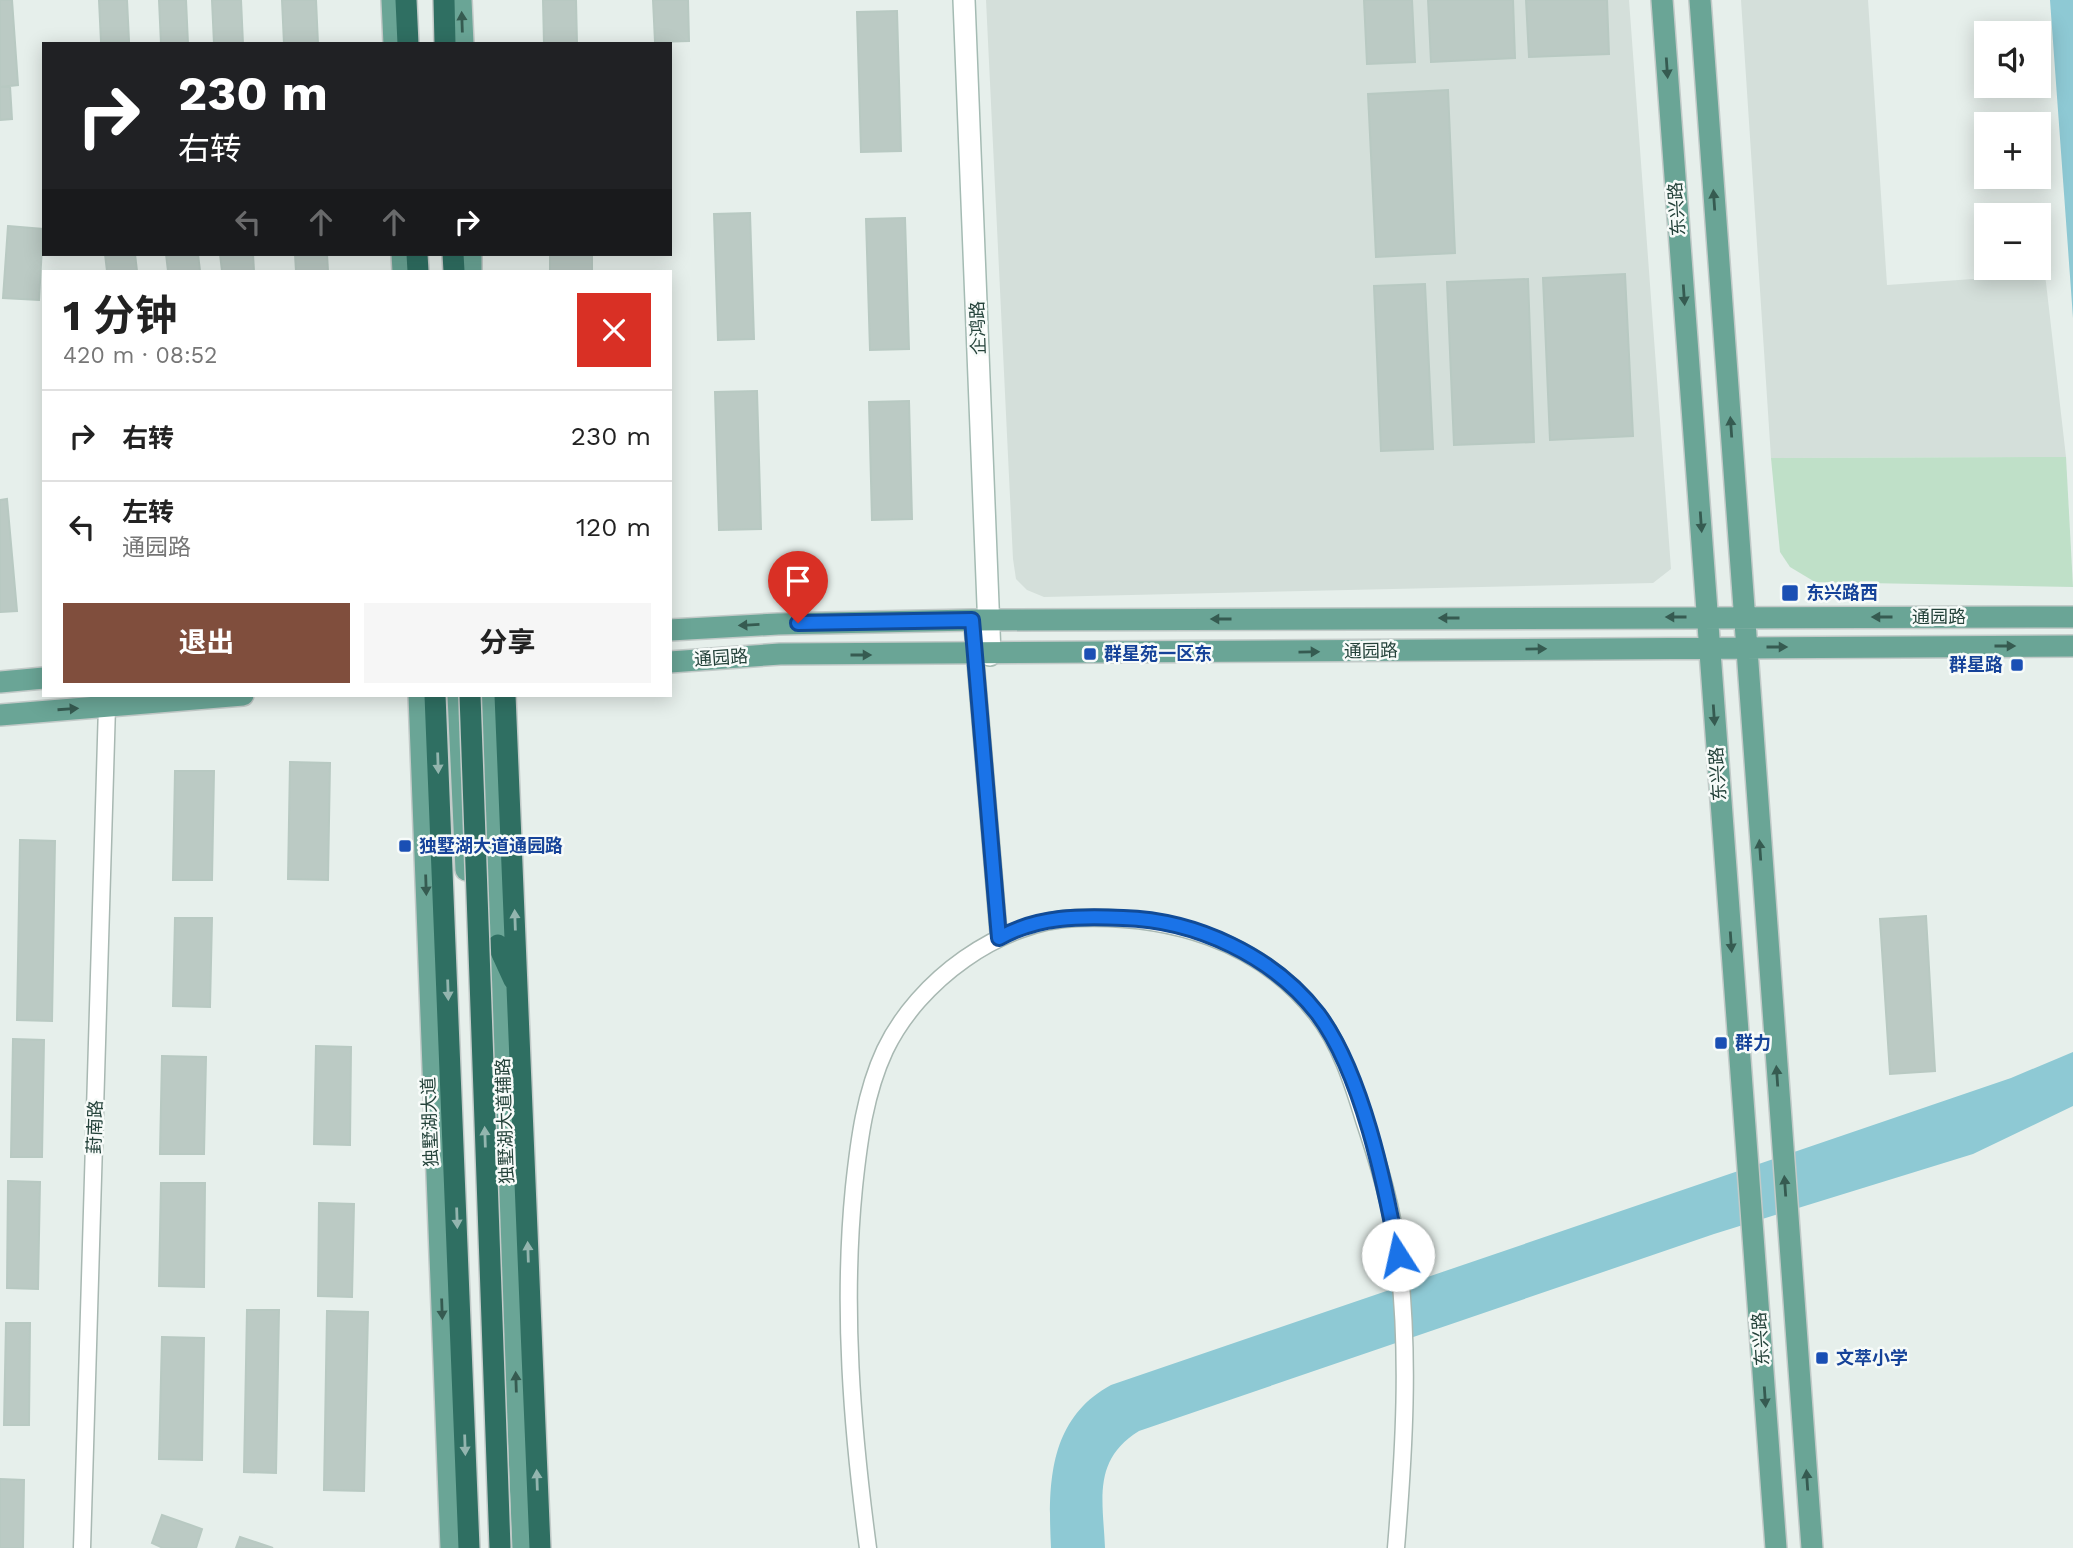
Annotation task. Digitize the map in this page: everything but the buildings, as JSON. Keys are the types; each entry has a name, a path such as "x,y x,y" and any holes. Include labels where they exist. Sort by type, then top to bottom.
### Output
{"highway":[{"path":"407,0 408,42"},
{"path":"444,0 445,42"},
{"name":"独墅湖大道","path":"435,697 469,1548"},
{"path":"470,697 500,1548"},
{"path":"506,697 540,1548"},
{"path":"498,945 518,988"}],"main road":[{"path":"392,0 394,42"},
{"path":"461,0 463,42"},
{"name":"东兴路","path":"1662,0 1776,1548"},
{"name":"东兴路","path":"1700,0 1812,1548"},
{"name":"通园路","path":"672,630 778,624 981,620 2073,617"},
{"name":"通园路","path":"672,662 780,654 982,655 2073,646"},
{"path":"0,682 42,678"},
{"path":"0,715 218,697"},
{"path":"419,697 451,1548"},
{"path":"458,697 471,992 502,1037"},
{"name":"独墅湖大道辅路","path":"488,697 523,1548"}],"street":[{"name":"企鸿路","path":"964,0 982,655"},
{"path":"982,655 999,938"},
{"name":"葑南路","path":"82,1548 107,706"},
{"path":"868,1548 855,1430 849,1307 853,1198 863,1118 886,1048 906,1016 952,970 999,938 1047,920 1105,917 1159,922 1231,944 1295,990 1326,1027 1355,1090 1380,1169 1400,1278 1404,1421 1396,1548"}],"shaded area":[{"path":"986,0 1629,0 1671,569 1653,583 1044,597 1027,590 1016,579 1013,559"},
{"path":"1741,0 1868,0 1887,285 1974,279 2046,280 2066,457 1771,458"}],"green space":[{"path":"2066,457 2073,587 1815,582 1790,567 1780,552 1771,458"}],"water":[{"path":"2050,0 2073,0 2073,318"},
{"path":"2073,1052 2073,1106 1973,1154 1714,1234 1139,1431 1124,1442 1107,1468 1102,1498 1105,1548 1051,1548 1050,1501 1056,1456 1075,1416 1090,1399 1111,1385 2011,1078"}],"place":[{"name":"东兴路西","path":"1790,593"},
{"name":"群星苑一区东","path":"1090,654"},
{"name":"群星路","path":"2017,665"},
{"name":"独墅湖大道通园路","path":"405,846"},
{"name":"群力","path":"1721,1043"},
{"name":"文萃小学","path":"1822,1358"}],"route":[{"path":"798,623 972,620 999,938 1036,922 1068,918 1137,918 1167,923 1231,944 1295,990 1326,1027 1355,1090 1380,1169 1398,1255"}]}
